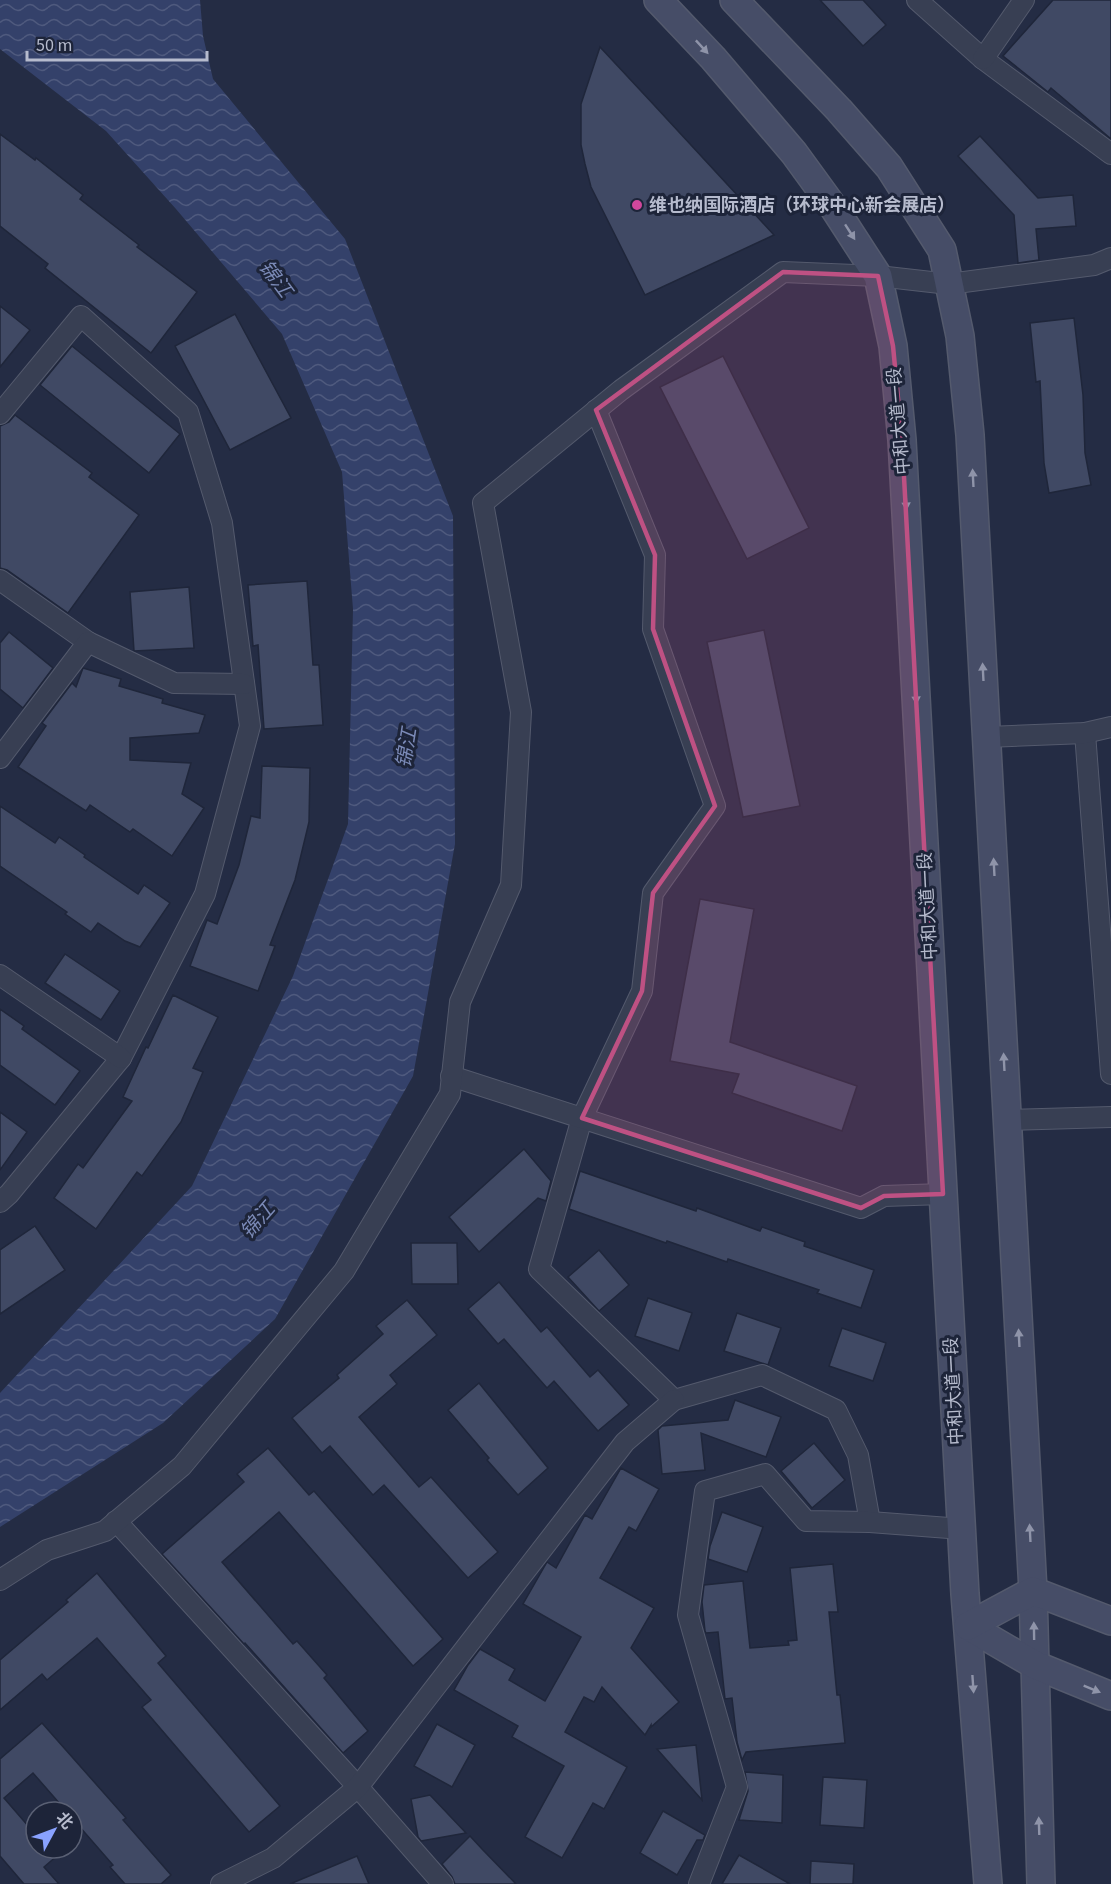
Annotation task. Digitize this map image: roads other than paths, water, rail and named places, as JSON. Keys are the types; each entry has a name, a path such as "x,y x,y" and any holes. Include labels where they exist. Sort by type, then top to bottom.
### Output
{"main road":[{"path":"734,0 839,110 889,167 942,250 960,336 970,435 1033,1591 1041,1884"},
{"name":"中和大道一段","path":"660,2 713,58 794,153 834,208 878,276 893,346 902,440 962,1529 988,1884"},
{"path":"968,1626 1033,1591 1111,1621"},
{"path":"968,1626 1035,1665 1111,1696"}],"street":[{"path":"916,0 983,59 1111,154"},
{"path":"983,59 1024,0"},
{"path":"0,1580 47,1550 105,1531 182,1466 344,1270 450,1094 460,1002 511,885 521,712 483,503 621,390 783,272 878,276 949,284 1094,265 1111,258"},
{"path":"0,414 81,316 188,412 222,523 250,726 205,894 121,1058 3,1194"},
{"path":"596,410 655,555 653,629 715,806 652,893 642,991 582,1118 539,1269 674,1400"},
{"path":"0,580 88,642 174,683 244,684"},
{"path":"0,758 88,642"},
{"path":"987,737 1085,733 1111,727"},
{"path":"1085,733 1111,1074"},
{"path":"0,975 121,1058"},
{"path":"451,1076 861,1208 884,1196 943,1194"},
{"path":"1008,1120 1111,1118"},
{"path":"221,1884 273,1858 358,1787 624,1442 674,1400 762,1375 836,1410 858,1455 870,1522"},
{"path":"699,1884 737,1787 688,1615 705,1491 765,1474 806,1521 870,1522 962,1529"},
{"path":"116,1521 443,1884"}],"water":[{"name":"锦江","path":"0,0 200,0 203,36 213,79 345,239 453,516 455,844 413,1076 275,1319 163,1423 0,1527 0,1393 192,1186 293,976 348,824 353,609 342,472 282,334 106,131 0,49"}],"place":[{"name":"维也纳国际酒店（环球中心新会展店）","path":"637,205"}]}
